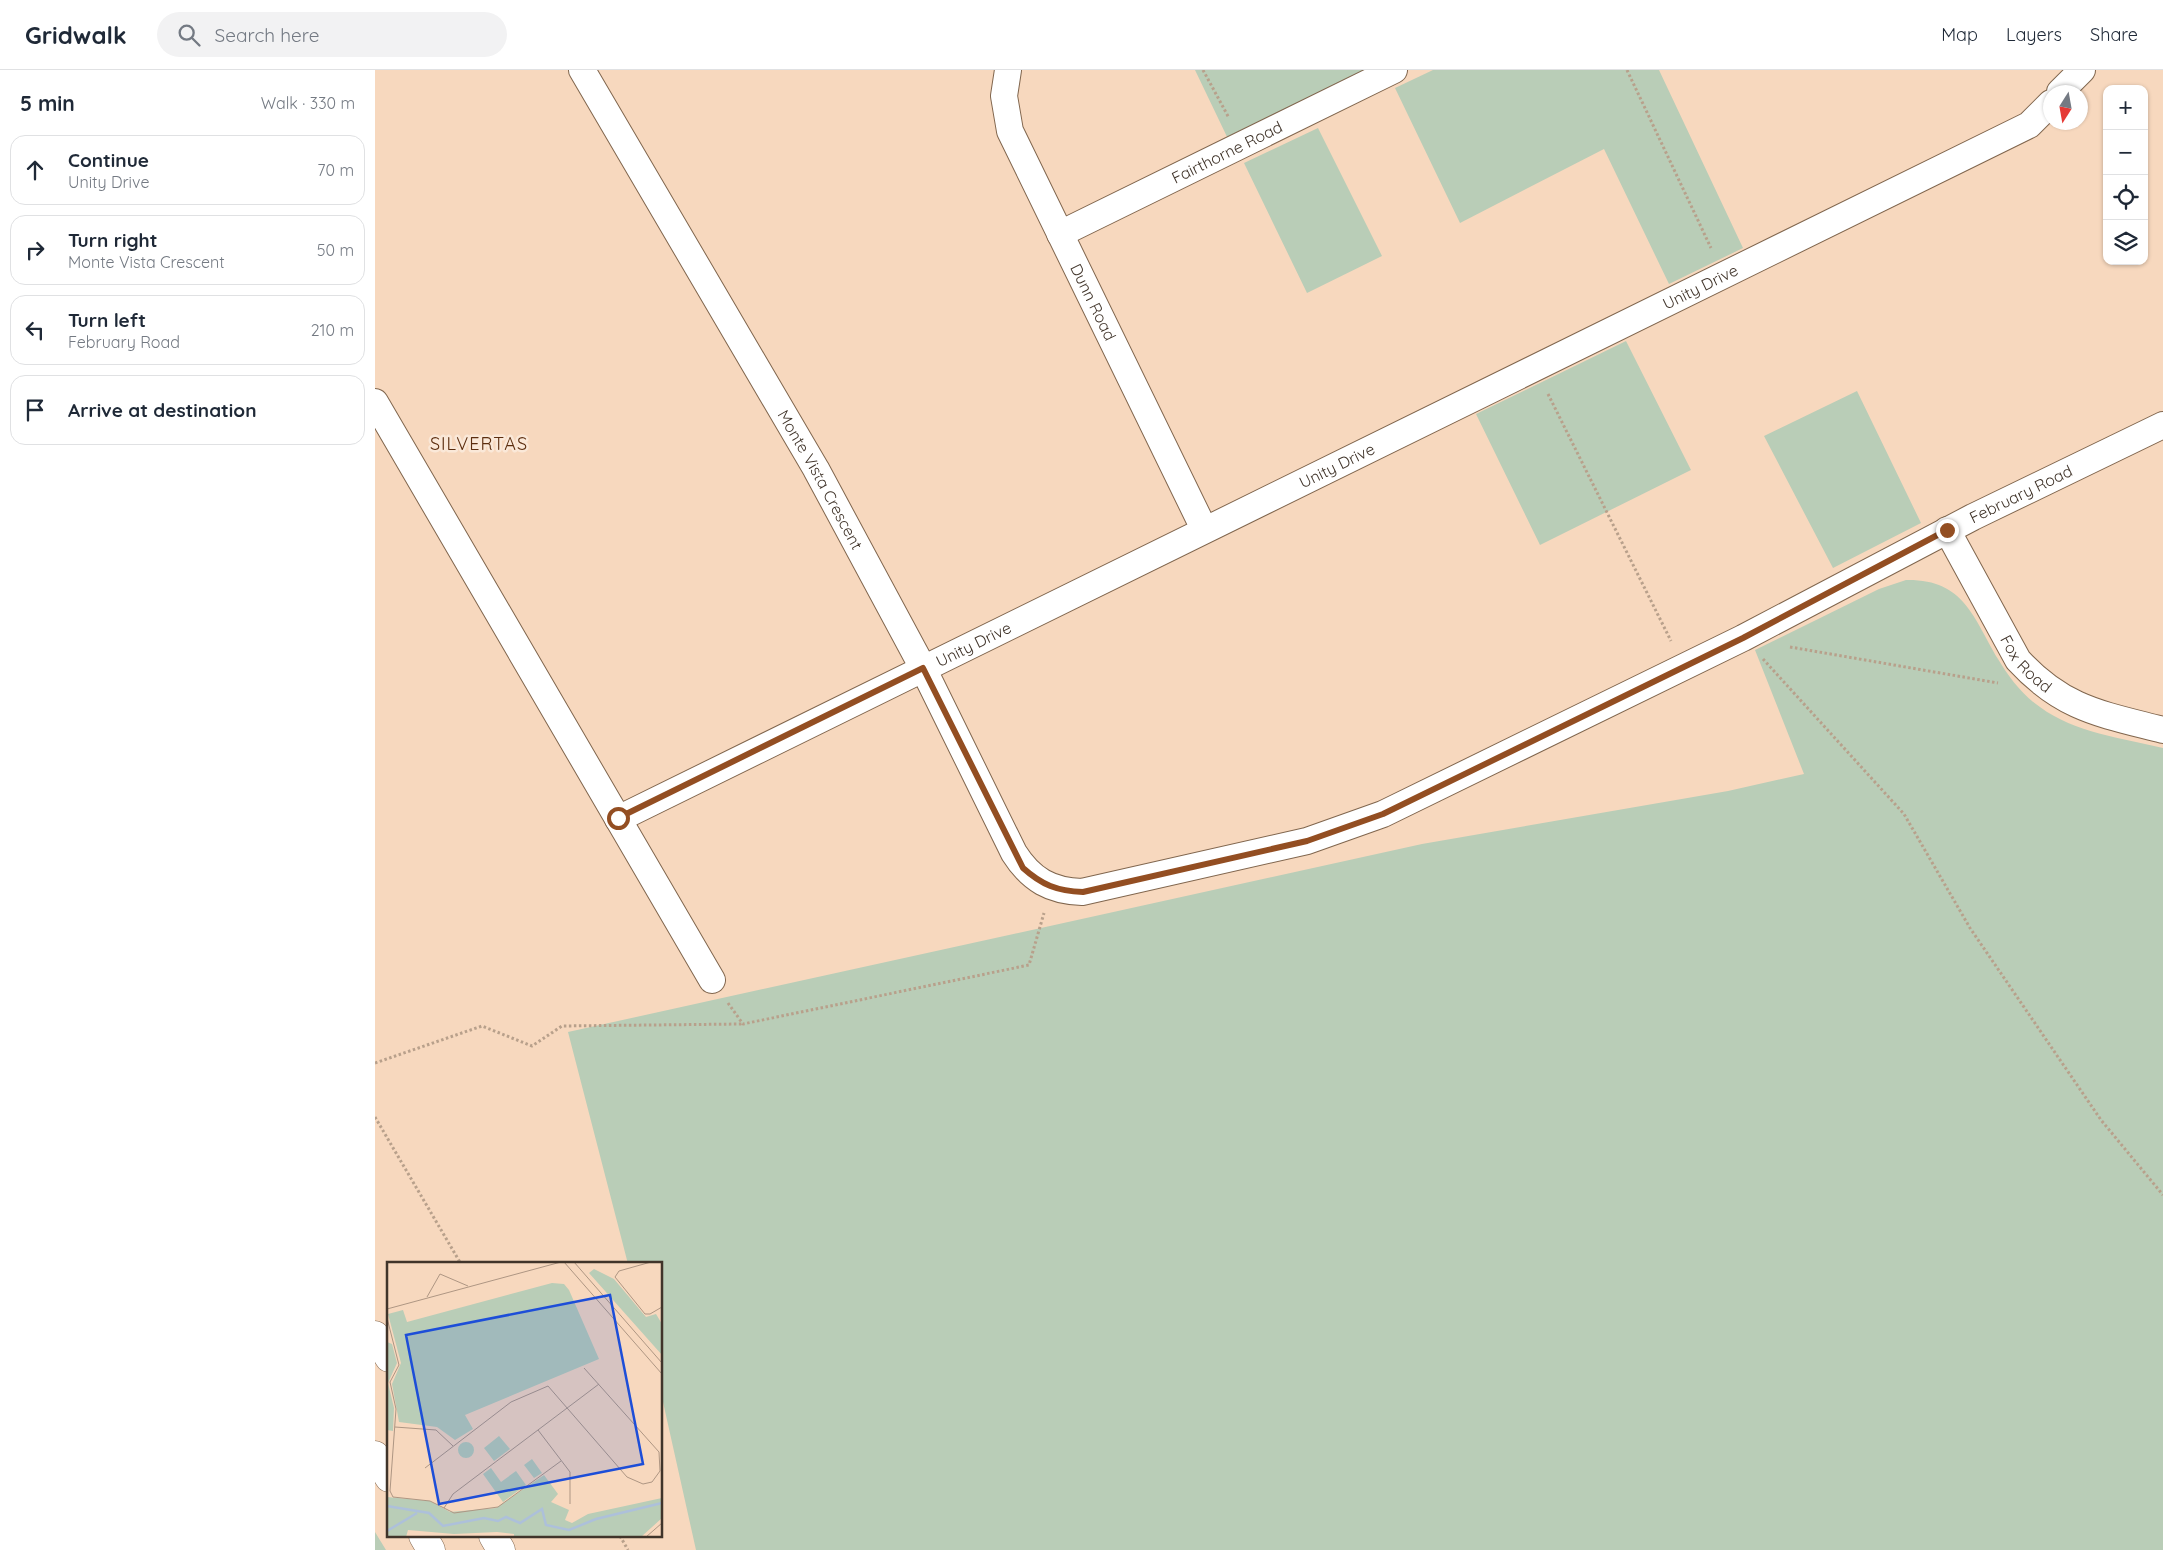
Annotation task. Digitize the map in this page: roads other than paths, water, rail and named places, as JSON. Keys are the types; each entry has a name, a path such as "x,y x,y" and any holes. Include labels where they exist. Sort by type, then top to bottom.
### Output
{"highway":[{"path":"375,1335 387,1355"},
{"path":"375,1455 387,1475"},
{"path":"424,1538 431,1550"},
{"path":"494,1538 501,1550"}],"street":[{"name":"Monte Vista Crescent","path":"581,70 816,469 923,668 1014,853 1023,868 1051,888"},
{"name":"Dunn Road","path":"1008,70 1004,96 1010,131 1204,529"},
{"name":"Fairthorne Road","path":"1060,234 1394,70"},
{"path":"2067,85 2082,70"},
{"name":"Unity Drive","path":"618,818 1722,274 2029,125 2043,111"},
{"path":"375,402 712,980"},
{"name":"February Road","path":"1051,888 1083,892 1307,841 1383,814 1685,667 1947,530 2163,425"},
{"name":"Fox Road","path":"1947,530 2018,660 2034,677 2053,692 2086,709 2163,730"}],"district":[{"name":"SILVERTAS","path":"479,443"}]}
